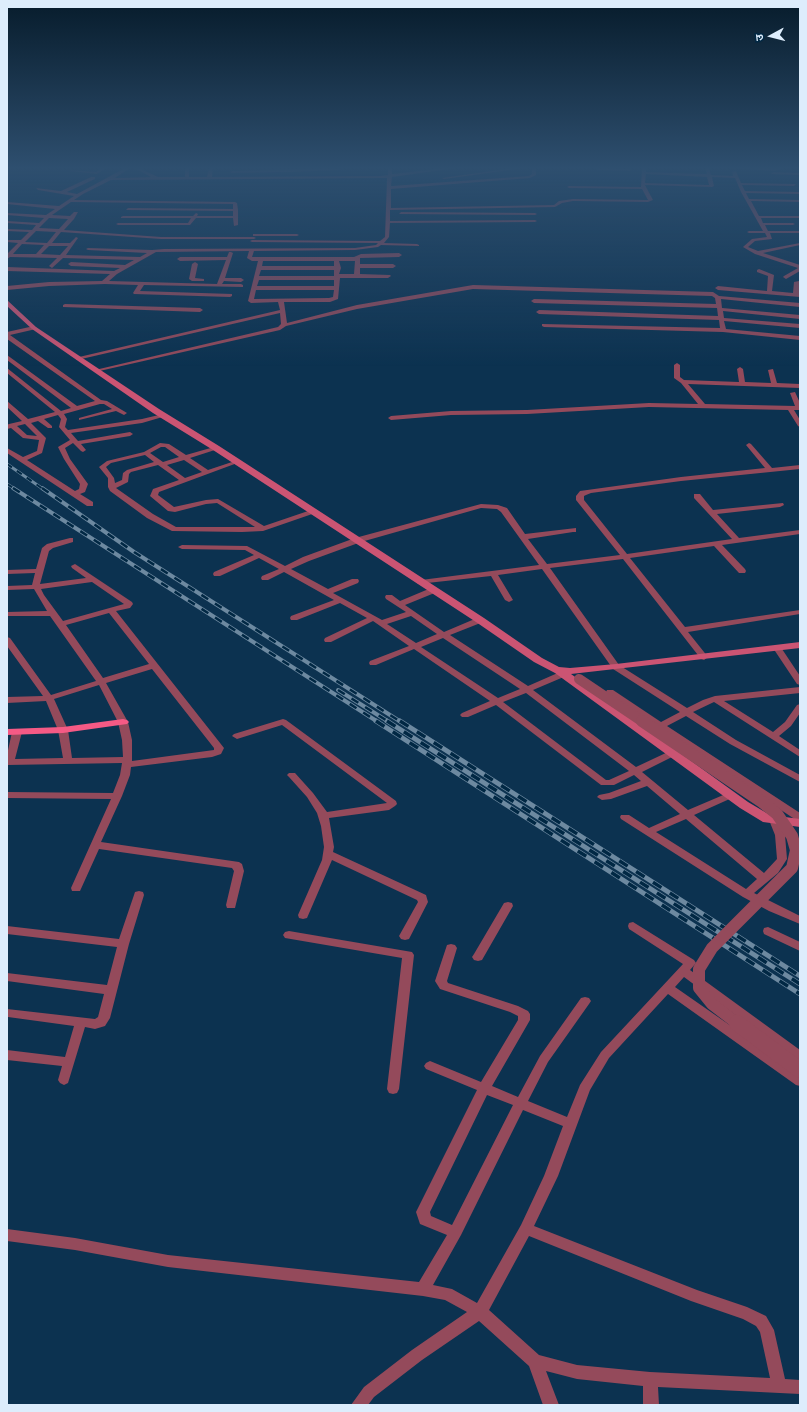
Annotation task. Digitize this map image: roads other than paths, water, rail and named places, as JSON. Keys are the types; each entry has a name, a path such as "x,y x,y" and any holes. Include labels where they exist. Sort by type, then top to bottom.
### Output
{"main road":[{"path":"8,303 34,328 79,359 163,416 216,448 358,540 538,660 560,672 731,795 767,819 799,823"},
{"path":"560,672 616,667 800,645"},
{"path":"12,732 63,730 123,722"}],"street":[{"path":"8,254 14,251 30,234"},
{"path":"37,256 57,234"},
{"path":"116,234 152,237 255,236 284,234"},
{"path":"152,237 156,234"},
{"path":"292,250 297,234"},
{"path":"384,241 385,234"},
{"path":"768,234 770,239 754,240 745,246 757,253 799,266"},
{"path":"121,240 127,235"},
{"path":"207,250 208,236"},
{"path":"255,236 295,242 384,241 416,244"},
{"path":"88,248 153,252 164,250 198,249 207,250 250,250 292,250 366,249 399,255 361,256 355,259 337,260 250,258 250,250 255,236"},
{"path":"52,266 63,256 76,238"},
{"path":"7,241 72,245"},
{"path":"366,249 384,241"},
{"path":"312,249 315,242"},
{"path":"748,255 800,244"},
{"path":"113,250 117,245"},
{"path":"792,245 800,247"},
{"path":"44,249 68,250"},
{"path":"198,249 192,279 241,286"},
{"path":"221,282 233,250"},
{"path":"105,282 115,273 153,252"},
{"path":"8,254 140,259"},
{"path":"180,258 195,261 229,258"},
{"path":"261,259 251,301 334,299 336,298 338,277 337,260"},
{"path":"355,259 359,261 358,276"},
{"path":"768,263 799,266"},
{"path":"71,264 127,267"},
{"path":"359,266 393,266"},
{"path":"786,277 799,266"},
{"path":"259,268 338,268"},
{"path":"7,269 115,273"},
{"path":"759,271 771,275 769,292"},
{"path":"256,278 388,276"},
{"path":"7,288 49,284 105,282 221,282 241,280"},
{"path":"718,288 798,295 797,282"},
{"path":"142,283 136,293 230,295"},
{"path":"254,288 336,288"},
{"path":"97,371 274,330 284,325 357,307 468,288 713,294 718,298 800,305"},
{"path":"564,327 567,313 565,290"},
{"path":"680,293 681,307"},
{"path":"180,310 182,295"},
{"path":"718,298 723,330"},
{"path":"281,301 284,325"},
{"path":"534,301 720,308 800,317"},
{"path":"653,305 655,316"},
{"path":"791,316 794,305"},
{"path":"65,306 200,310"},
{"path":"79,359 282,310"},
{"path":"539,312 721,318 800,326"},
{"path":"544,325 564,327 723,330 800,338"},
{"path":"7,335 34,328"},
{"path":"7,335 100,402"},
{"path":"7,357 76,409"},
{"path":"677,365 677,378 702,406"},
{"path":"740,369 742,383"},
{"path":"7,370 59,413 64,419 62,427 83,450"},
{"path":"772,370 774,385"},
{"path":"682,382 800,386"},
{"path":"391,418 457,413 527,412 649,405 799,408 793,393"},
{"path":"9,426 100,402 105,402 124,413"},
{"path":"7,403 42,438"},
{"path":"790,408 800,425"},
{"path":"80,419 117,409"},
{"path":"67,432 142,421 163,416"},
{"path":"39,418 50,427"},
{"path":"9,426 25,436 42,438"},
{"path":"74,494 82,490 84,484 67,459 61,446 76,442 130,434"},
{"path":"22,460 40,452 42,438"},
{"path":"207,473 165,445 160,445 146,453 104,465 102,467 111,478 112,487 150,516 175,528 242,530 263,529 314,512"},
{"path":"749,445 770,470"},
{"path":"112,487 126,481 126,473 129,471 216,448"},
{"path":"7,450 90,504"},
{"path":"146,453 186,481"},
{"path":"237,462 156,491 154,496 171,509 175,510 206,502 218,501 263,529"},
{"path":"704,657 580,500 580,496 584,493 682,479 800,467"},
{"path":"697,496 738,541"},
{"path":"265,578 283,569 358,540 481,506 490,505 504,510 616,667 733,742 800,779"},
{"path":"711,512 780,505"},
{"path":"523,537 573,530"},
{"path":"422,582 624,557 800,532"},
{"path":"70,540 47,547 39,571 37,587 53,613 102,683 123,722 127,740 127,762 117,796 76,888"},
{"path":"716,544 742,572"},
{"path":"182,547 243,547 382,623 496,701 604,783 610,783 673,753"},
{"path":"217,574 260,555"},
{"path":"61,624 127,606 129,604 75,566"},
{"path":"7,572 39,571"},
{"path":"493,573 509,600"},
{"path":"7,588 37,587 93,579"},
{"path":"326,593 355,581"},
{"path":"400,604 434,590"},
{"path":"389,597 442,634 527,688 635,771 764,879"},
{"path":"294,618 340,600"},
{"path":"12,732 9,762 127,762 212,754 220,750 111,610"},
{"path":"683,630 800,612"},
{"path":"7,614 53,613"},
{"path":"382,623 412,613"},
{"path":"328,640 373,618"},
{"path":"373,663 480,620"},
{"path":"7,640 49,698 63,730 68,761"},
{"path":"777,648 800,682"},
{"path":"7,700 49,698 102,683 154,665"},
{"path":"465,714 527,688 560,672"},
{"path":"579,679 762,802 777,814 792,836 796,850 792,868 712,948 699,969 699,988 712,1004 800,1070"},
{"path":"660,726 706,702 715,699 800,690"},
{"path":"610,692 799,823"},
{"path":"715,699 800,754"},
{"path":"773,737 788,724 800,707"},
{"path":"237,736 283,722 392,804 389,807 323,816"},
{"path":"292,775 310,795 323,816 329,847 328,854 304,915"},
{"path":"602,797 611,796 647,782"},
{"path":"7,795 117,796"},
{"path":"648,832 731,795"},
{"path":"625,817 747,894 800,920"},
{"path":"747,894 774,870 782,859 781,841 774,820"},
{"path":"781,841 800,855"},
{"path":"96,845 235,865 238,867 239,871 230,905"},
{"path":"328,854 422,898 423,902 406,936"},
{"path":"8,1013 101,1023 104,1018 110,990 139,894"},
{"path":"478,957 508,906"},
{"path":"359,1405 369,1392 387,1378 417,1355 480,1312 526,1229 551,1176 584,1089 605,1055 690,963 633,926"},
{"path":"7,930 123,944"},
{"path":"768,931 800,947"},
{"path":"289,935 408,955 393,1090"},
{"path":"451,948 441,981 444,986 514,1009 524,1014 524,1020 484,1088 423,1212 426,1220 455,1232"},
{"path":"683,971 800,1057"},
{"path":"7,977 110,990"},
{"path":"667,987 800,1081"},
{"path":"423,1289 455,1232 544,1059 586,1001"},
{"path":"64,1080 81,1022"},
{"path":"7,1055 69,1062"},
{"path":"430,1066 521,1102 571,1124"},
{"path":"526,1229 696,1296 747,1314 761,1321 767,1330 779,1385"},
{"path":"7,1235 75,1244 168,1261 423,1289 447,1294 480,1312 535,1362 551,1405"},
{"path":"535,1362 577,1372 650,1380 800,1387"},
{"path":"650,1380 651,1405"}],"railway":[{"path":"7,464 43,489"},
{"path":"7,484 15,489"},
{"path":"13,488 378,722"},
{"path":"42,488 134,552 401,722"},
{"path":"338,690 389,722"},
{"path":"376,721 800,994"},
{"path":"387,721 800,984"},
{"path":"400,721 800,976"}]}
